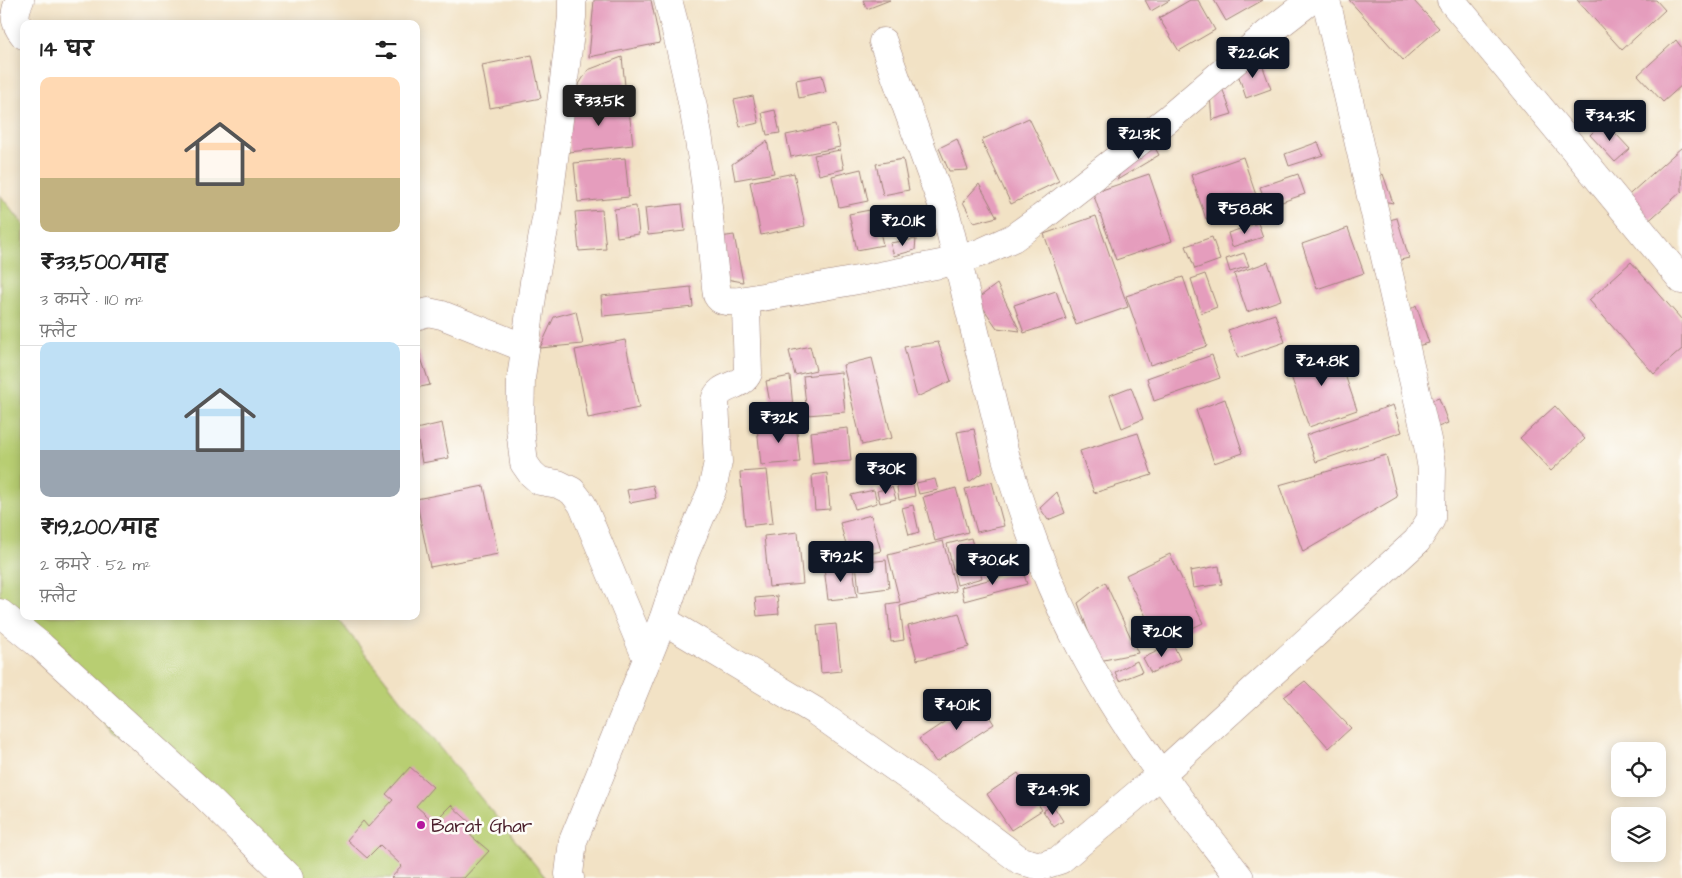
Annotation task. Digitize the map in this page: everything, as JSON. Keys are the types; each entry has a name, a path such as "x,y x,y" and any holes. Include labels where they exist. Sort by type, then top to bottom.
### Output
{"street":[{"path":"20,0 14,17 20,30"},
{"path":"572,0 571,26 547,214 534,282 521,379 520,428 524,463 531,473 540,480 558,484 572,491 582,504 648,659"},
{"path":"668,0 679,42 697,129 705,182 717,295 719,300 725,302 740,301 956,261 1013,238 1042,218 1168,119 1266,34 1312,0"},
{"path":"663,620 822,716 927,790 1021,861 1041,866 1060,860 1160,775 1417,541 1431,519 1432,470 1427,440 1326,0"},
{"path":"1451,0 1682,280"},
{"path":"883,42 954,241 956,261 1006,458 1017,497 1037,551 1081,648 1108,696 1160,775 1240,878"},
{"path":"570,878 573,841 648,659 685,553 712,490 718,462 716,395 742,380 748,373 746,308 745,303 740,301"},
{"path":"420,315 428,312 442,315 525,348"},
{"path":"0,613 49,652 198,789 289,878"}],"green space":[{"path":"0,195 20,220 20,617 17,613 0,606"},
{"path":"23,620 339,620 417,720 546,878 300,878 195,781 113,733"}],"building":[{"path":"594,0 651,0 660,43 589,57"},
{"path":"863,0 890,0 867,9"},
{"path":"1145,0 1170,0 1151,11"},
{"path":"1190,0 1198,0 1215,30 1179,51 1159,18"},
{"path":"1214,0 1263,0 1226,21"},
{"path":"1349,0 1413,0 1439,28 1403,60"},
{"path":"1577,0 1656,0 1665,10 1622,50"},
{"path":"1676,40 1682,48 1682,85 1663,102 1638,75"},
{"path":"532,55 541,98 490,108 482,65"},
{"path":"622,57 626,95 569,100 588,70"},
{"path":"1260,59 1271,89 1246,98 1236,68"},
{"path":"822,75 826,92 799,98 796,80"},
{"path":"1222,88 1232,114 1212,120 1210,95"},
{"path":"753,96 759,123 740,127 734,100"},
{"path":"628,101 633,145 569,152 565,108"},
{"path":"775,110 780,133 767,135 762,113"},
{"path":"1029,118 1059,181 1011,204 981,140"},
{"path":"1604,121 1630,149 1615,162 1590,135"},
{"path":"835,125 840,147 791,157 786,135"},
{"path":"957,139 968,170 949,171 939,148"},
{"path":"767,141 774,173 735,180 732,164"},
{"path":"1318,142 1323,155 1289,166 1285,154"},
{"path":"1153,144 1159,155 1117,180 1127,160"},
{"path":"1682,147 1682,191 1644,225 1622,201"},
{"path":"840,150 844,169 819,175 814,155"},
{"path":"1243,157 1258,201 1206,219 1191,175"},
{"path":"625,158 629,197 578,202 574,163"},
{"path":"903,159 909,190 883,195 876,164"},
{"path":"861,169 868,201 839,207 832,176"},
{"path":"794,173 805,226 761,235 750,182"},
{"path":"1149,174 1172,241 1116,260 1093,193"},
{"path":"1298,174 1305,194 1267,207 1260,187"},
{"path":"1383,174 1393,203 1378,200 1371,183"},
{"path":"979,184 997,217 974,223 963,202"},
{"path":"682,204 685,231 648,235 645,208"},
{"path":"636,206 639,234 617,237 614,209"},
{"path":"875,209 883,245 857,250 849,214"},
{"path":"602,210 606,249 579,251 575,212"},
{"path":"1096,216 1128,307 1076,325 1044,234"},
{"path":"1397,218 1409,258 1392,262 1382,222"},
{"path":"1258,223 1263,237 1232,247 1228,233"},
{"path":"1348,228 1364,273 1317,289 1302,244"},
{"path":"734,235 743,282 726,279 720,237"},
{"path":"1212,237 1220,260 1195,269 1186,246"},
{"path":"916,239 915,250 894,256 890,243"},
{"path":"1244,253 1249,266 1230,272 1226,259"},
{"path":"1268,262 1281,300 1247,312 1234,274"},
{"path":"1631,262 1682,320 1682,349 1654,374 1589,300"},
{"path":"1205,274 1217,307 1202,313 1191,279"},
{"path":"1183,277 1207,346 1150,365 1126,296"},
{"path":"997,284 1020,331 997,328 977,299"},
{"path":"691,287 693,307 603,316 601,296"},
{"path":"1056,291 1066,319 1024,333 1014,305"},
{"path":"1416,305 1429,343 1413,347 1405,314"},
{"path":"576,311 583,344 540,348 554,317"},
{"path":"1275,314 1285,342 1238,358 1228,330"},
{"path":"625,340 639,408 588,418 575,350"},
{"path":"938,342 951,381 917,397 904,347"},
{"path":"810,346 816,370 795,375 789,351"},
{"path":"1336,348 1357,410 1309,427 1287,365"},
{"path":"420,355 430,385 420,387"},
{"path":"1212,355 1220,378 1154,401 1147,378"},
{"path":"872,358 892,438 862,445 843,365"},
{"path":"841,372 845,412 807,415 803,376"},
{"path":"790,376 794,418 771,409 766,381"},
{"path":"1131,387 1143,419 1122,428 1110,395"},
{"path":"1439,398 1448,423 1433,429 1424,403"},
{"path":"1225,399 1243,453 1214,463 1196,410"},
{"path":"1393,405 1402,432 1316,462 1306,435"},
{"path":"1555,406 1585,439 1551,471 1520,438"},
{"path":"442,423 449,458 422,463 420,428"},
{"path":"796,423 800,462 761,465 757,427"},
{"path":"848,428 851,461 813,464 810,432"},
{"path":"974,429 983,472 969,482 957,432"},
{"path":"1138,433 1152,475 1094,493 1080,451"},
{"path":"1386,455 1397,497 1303,552 1279,485"},
{"path":"767,470 773,523 745,526 740,472"},
{"path":"827,473 830,509 815,510 812,475"},
{"path":"935,479 938,490 919,494 916,483"},
{"path":"992,482 1004,526 977,532 965,489"},
{"path":"913,483 915,496 899,500 897,487"},
{"path":"653,485 656,498 630,503 627,490"},
{"path":"484,486 498,554 430,567 420,518 420,498"},
{"path":"892,487 896,499 880,503 877,491"},
{"path":"956,488 968,532 935,541 923,497"},
{"path":"874,490 877,503 855,509 851,495"},
{"path":"1057,492 1065,513 1048,520 1040,508"},
{"path":"913,505 919,532 909,535 902,508"},
{"path":"871,515 881,551 850,559 840,523"},
{"path":"798,532 803,584 769,587 764,536"},
{"path":"971,538 982,578 957,585 947,544"},
{"path":"943,541 956,591 900,606 904,640 891,642 887,604 900,602 888,555"},
{"path":"1170,554 1203,623 1159,644 1126,575"},
{"path":"886,560 889,588 859,592 856,563"},
{"path":"853,565 857,597 828,600 824,568"},
{"path":"1219,566 1222,584 1193,588 1190,571"},
{"path":"1023,571 1027,584 964,601 961,587"},
{"path":"1105,582 1138,653 1099,661 1078,603"},
{"path":"777,596 779,614 757,616 755,598"},
{"path":"959,613 969,647 917,660 908,626"},
{"path":"836,624 841,671 821,673 817,626"},
{"path":"1173,644 1180,659 1151,673 1143,658"},
{"path":"1137,661 1142,672 1119,681 1115,672"},
{"path":"1305,681 1351,728 1329,748 1284,697"},
{"path":"978,699 994,724 936,762 919,739"},
{"name":"Barat Ghar","path":"410,767 433,787 416,806 434,822 451,805 476,828 470,835 489,851 464,878 391,878 402,866 380,845 367,858 347,840 363,821 368,827 393,800 386,794"},
{"path":"1018,773 1042,810 1011,830 987,794"},
{"path":"1053,805 1063,821 1054,827 1043,811"}],"place":[{"name":"Barat Ghar","path":"421,825"}]}
